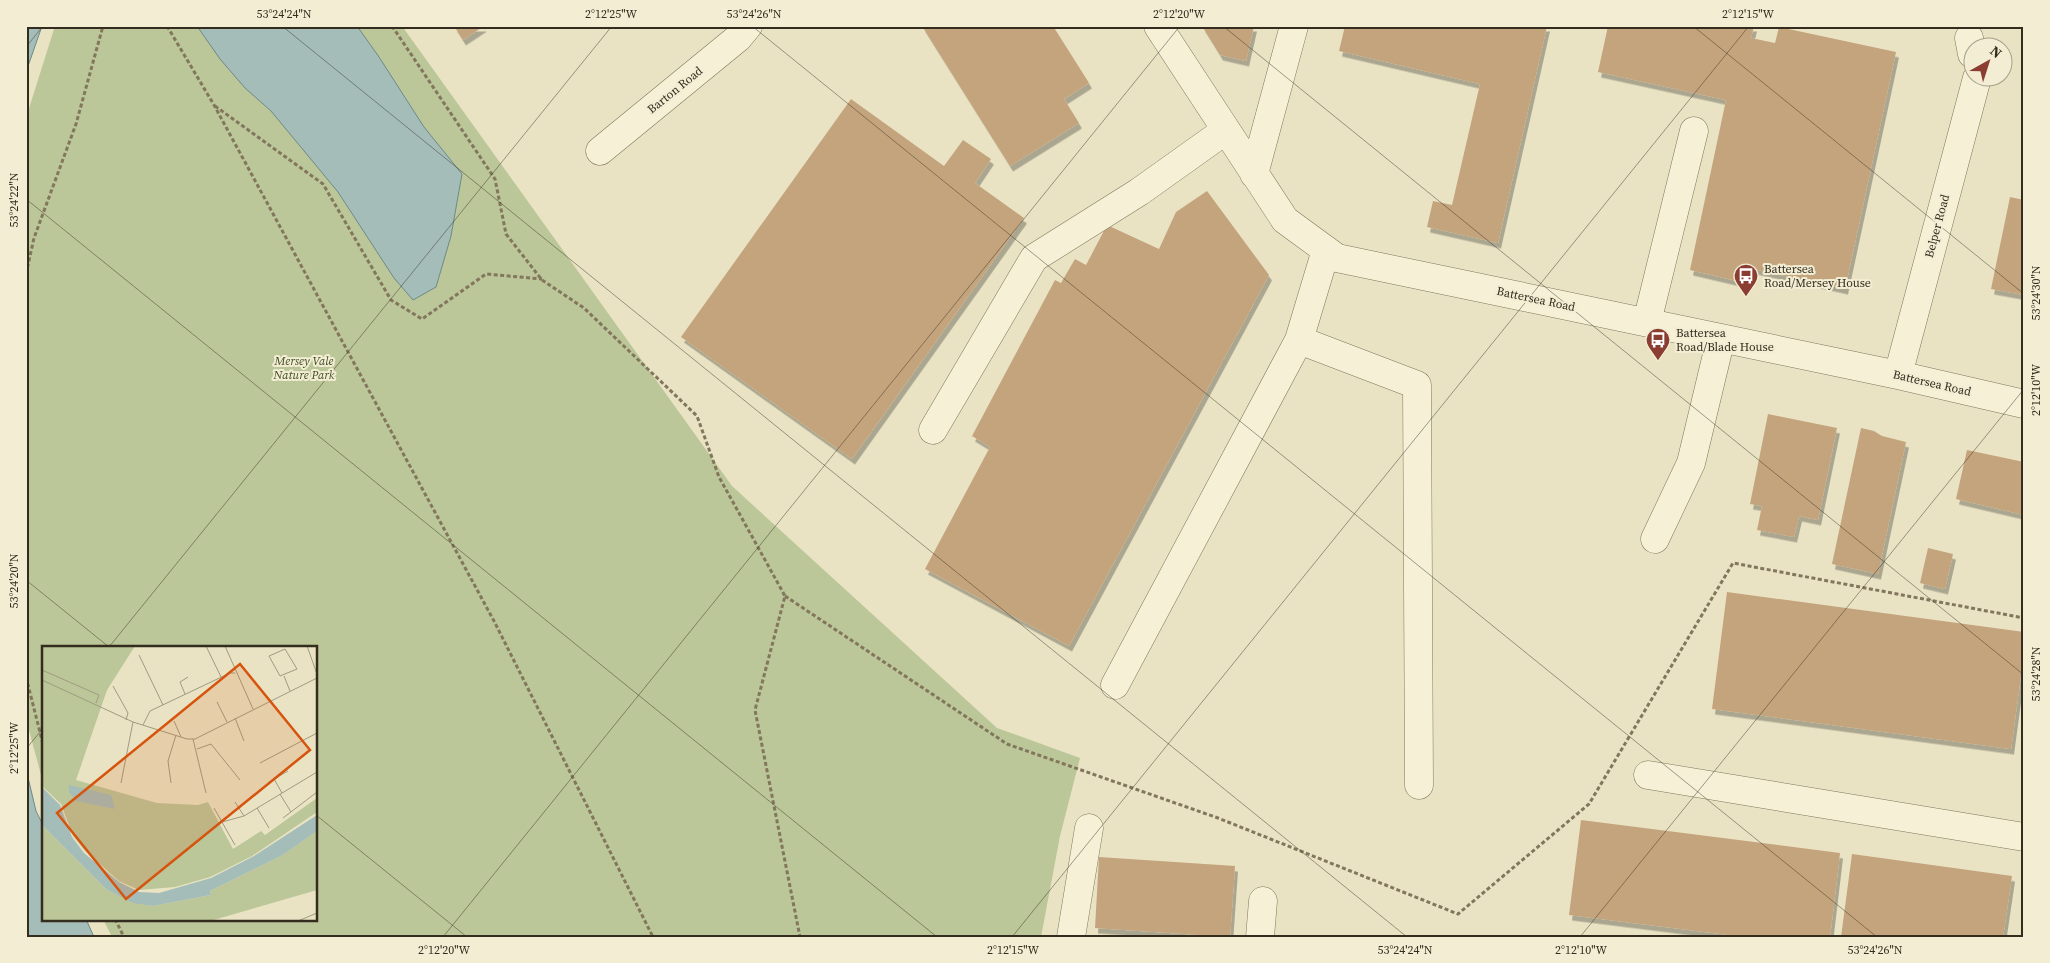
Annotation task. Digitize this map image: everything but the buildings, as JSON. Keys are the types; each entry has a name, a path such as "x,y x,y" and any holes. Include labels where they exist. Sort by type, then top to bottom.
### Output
{"street":[{"name":"Barton Road","path":"600,151 738,38 748,26"},
{"name":"Battersea Road","path":"1158,26 1285,220 1337,258 1898,374 2024,404"},
{"path":"1254,174 1294,26"},
{"name":"Belper Road","path":"1898,374 1973,88"},
{"path":"933,430 1034,258 1139,192 1226,130"},
{"path":"1647,322 1694,131"},
{"path":"1115,685 1299,340 1326,250"},
{"path":"1655,539 1691,463 1721,338"},
{"path":"1299,340 1418,385 1419,784"},
{"path":"1648,774 2024,837"},
{"path":"1071,937 1089,828"},
{"path":"1260,937 1263,900"}],"path":[{"path":"26,274 34,238 76,124 103,26"},
{"path":"167,26 214,105 494,621 653,937"},
{"path":"392,26 494,179 506,234 542,280 584,308 697,416 719,477 785,596 755,710 800,937"},
{"path":"214,105 323,184 391,300 422,319 486,274 542,280"},
{"path":"26,676 42,740"},
{"path":"116,920 124,937"}],"green space":[{"name":"Mersey Vale Nature Park","path":"55,26 402,26 732,486 997,728 1080,758 1060,836 1041,937 112,937 104,920 318,920 318,646 42,646 42,779 26,719 26,118"}],"water":[{"path":"26,26 42,26 26,72"},
{"path":"197,26 357,26 424,127 462,174 451,236 436,287 413,300 394,278 338,192 271,111 245,88 220,59"},
{"path":"26,769 36,811 42,823 42,920 86,920 94,937 26,937"}],"place":[{"name":"Battersea Road/Mersey House","path":"1746,297"},
{"name":"Battersea Road/Blade House","path":"1658,361"}]}
